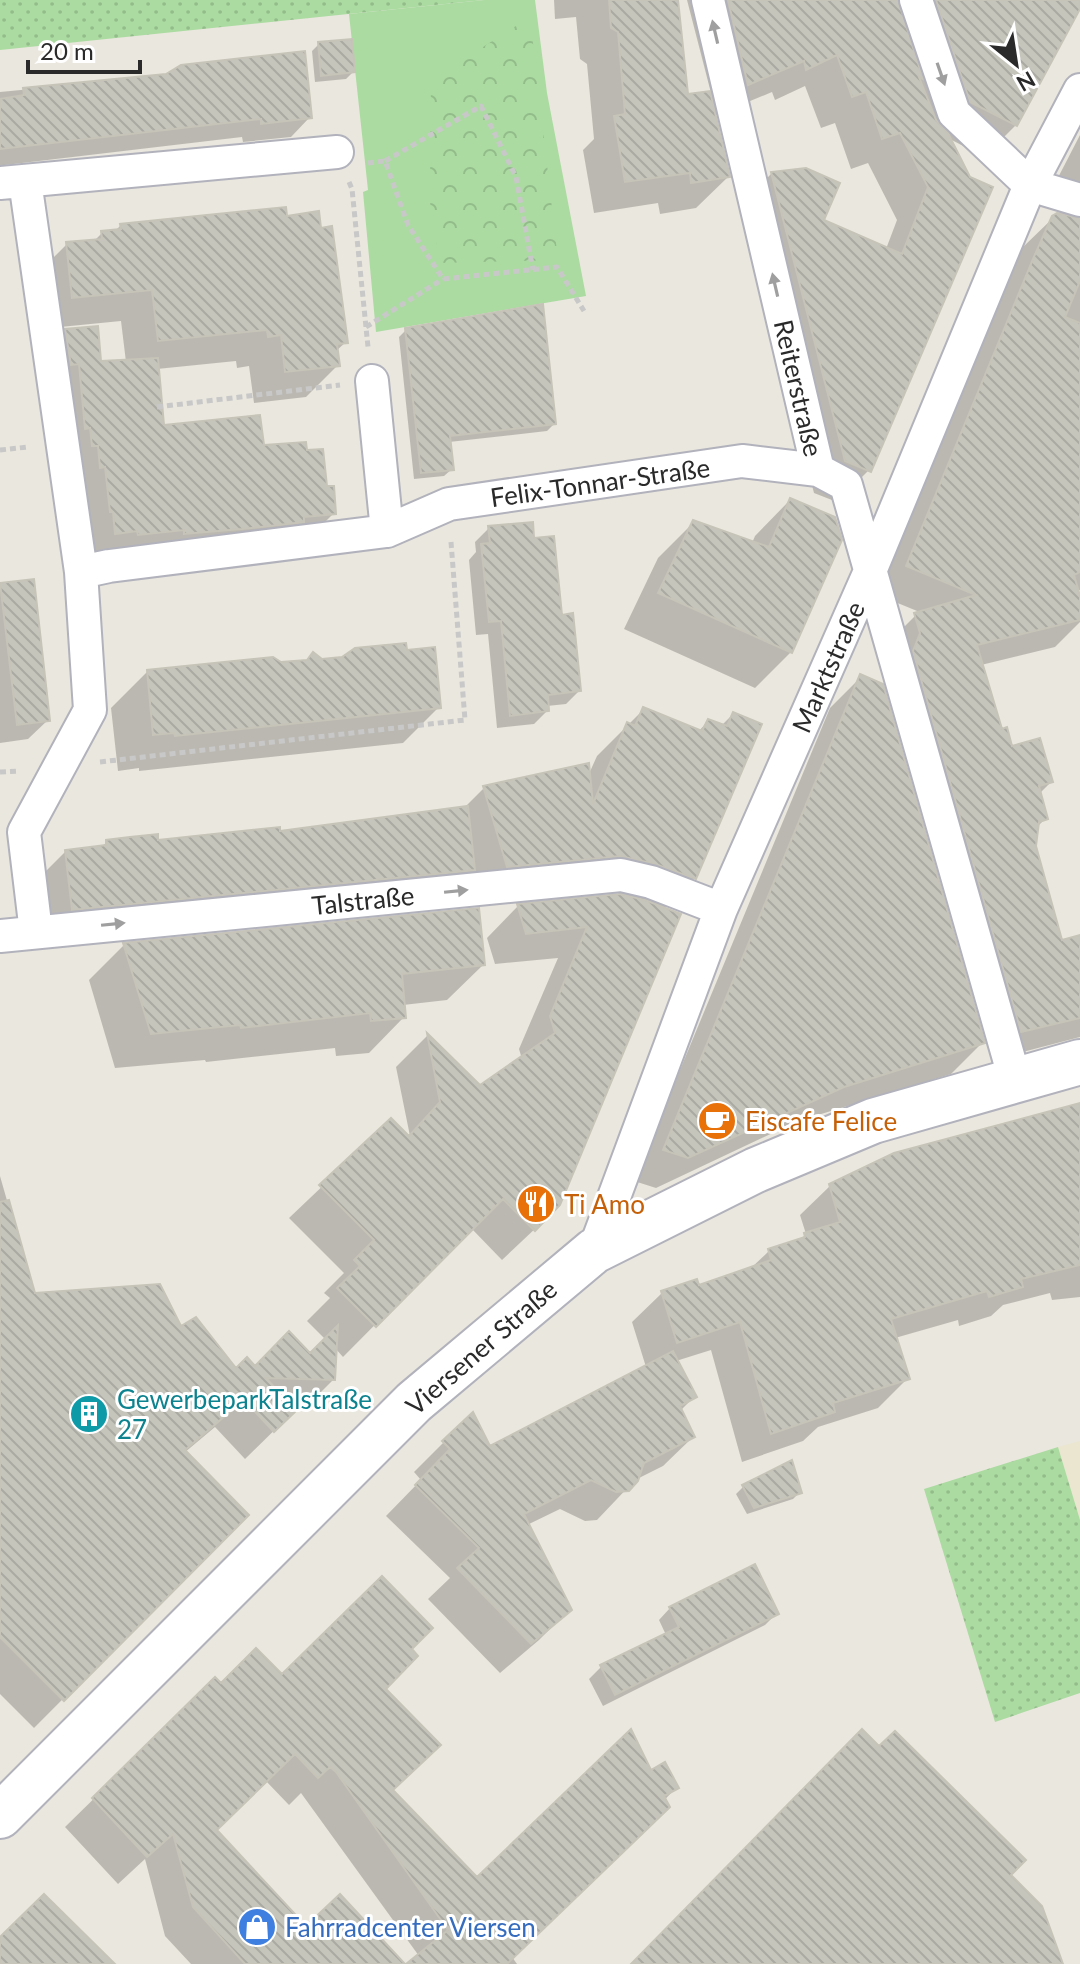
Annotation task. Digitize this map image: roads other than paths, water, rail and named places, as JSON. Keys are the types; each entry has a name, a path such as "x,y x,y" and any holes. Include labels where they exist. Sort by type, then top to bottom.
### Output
{"main road":[{"name":"Viersener Straße","path":"0,1816 414,1402 594,1251 756,1170 873,1121 1080,1062"}],"street":[{"name":"Reiterstraße","path":"708,0 818,470 846,485 1015,1080"},
{"path":"916,0 954,113 1030,185 1080,200"},
{"name":"Marktstraße","path":"594,1251 721,909 871,569 1030,185 1080,90"},
{"path":"36,932 24,832 90,710 81,572 13,182 337,152"},
{"path":"372,381 387,531"},
{"name":"Felix-Tonnar-Straße","path":"81,572 387,531 449,504 742,461 818,470"},
{"name":"Talstraße","path":"0,936 621,875 651,882 721,909"}],"place":[{"name":"Eiscafe Felice","path":"717,1121"},
{"name":"Ti Amo","path":"536,1204"},
{"name":"GewerbeparkTalstraße 27","path":"89,1414"},
{"name":"Fahrradcenter Viersen","path":"257,1927"}]}
